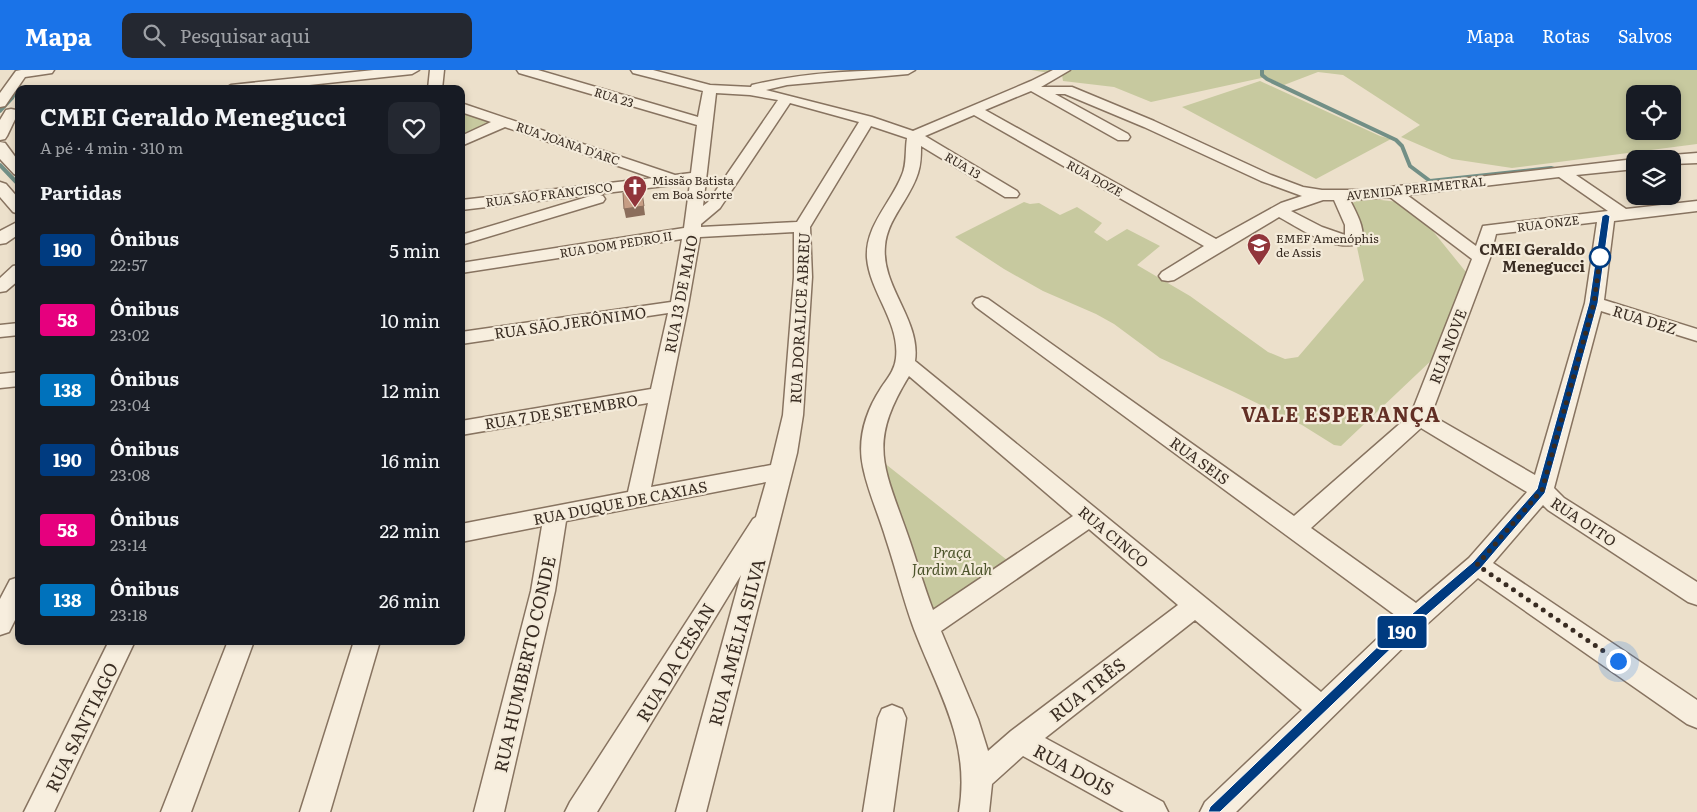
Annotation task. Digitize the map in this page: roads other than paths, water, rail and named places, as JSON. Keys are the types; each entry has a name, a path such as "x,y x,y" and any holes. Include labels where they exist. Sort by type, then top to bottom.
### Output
{"street":[{"path":"17,85 21,74 47,70"},
{"path":"245,85 412,70"},
{"path":"435,85 437,70"},
{"name":"RUA 23","path":"524,70 704,123"},
{"path":"638,70 710,89 750,90 787,81 908,70"},
{"name":"AVENIDA PERIMETRAL","path":"915,136 975,110 1034,89 1063,70"},
{"name":"RUA 13 DE MAIO","path":"638,498 679,306 693,227 697,177 710,89"},
{"path":"1034,89 1123,137"},
{"name":"AVENIDA PERIMETRAL","path":"1034,89 1067,90 1149,124 1266,178 1299,191 1322,195 1340,196 1392,191 1626,165"},
{"path":"0,136 15,90"},
{"name":"RUA 13","path":"750,90 867,120 915,136 1011,194"},
{"path":"693,227 714,205 787,98"},
{"name":"RUA JOANA D'ARC","path":"465,108 674,180"},
{"name":"RUA DOZE","path":"975,110 1216,246"},
{"name":"RUA DORALICE ABREU","path":"780,471 786,453 793,415 803,278 802,228 867,120"},
{"path":"465,140 505,121"},
{"path":"915,136 914,157 909,177 882,227 876,255 880,279 901,329 906,356 905,363 884,399 876,421 873,435 874,466 926,627 976,755 979,777 978,797 974,812"},
{"path":"1681,159 1697,158"},
{"path":"1215,812 1417,617 1477,565 1542,490 1594,303 1614,216 1561,172"},
{"name":"RUA SÃO FRANCISCO","path":"465,205 697,177"},
{"path":"465,239 650,183"},
{"path":"0,186 15,204"},
{"path":"1392,191 1481,258"},
{"path":"1168,276 1216,246 1280,211 1298,202 1322,195"},
{"path":"1280,211 1342,242 1354,240 1352,225 1340,196"},
{"name":"RUA ONZE","path":"1489,230 1697,206"},
{"name":"RUA DOM PEDRO II","path":"465,267 693,227 802,228"},
{"path":"0,239 15,229"},
{"name":"RUA NOVE","path":"1295,528 1420,418 1481,258 1489,230"},
{"path":"0,287 15,274"},
{"name":"RUA SEIS","path":"982,303 1417,617"},
{"name":"RUA DEZ","path":"1594,303 1697,335"},
{"name":"RUA SÃO JERÔNIMO","path":"465,337 679,306"},
{"path":"0,331 15,329"},
{"name":"RUA CINCO","path":"905,363 1197,604 1322,710"},
{"path":"0,382 15,380"},
{"name":"RUA 7 DE SETEMBRO","path":"465,427 661,394"},
{"name":"RUA OITO","path":"1420,418 1542,490 1556,504 1697,595"},
{"name":"RUA DUQUE DE CAXIAS","path":"465,532 780,471"},
{"name":"RUA AMÉLIA SILVA","path":"692,812 780,471"},
{"name":"RUA DA CESAN","path":"580,812 618,756 733,565 770,512"},
{"name":"RUA HUMBERTO CONDE","path":"489,812 543,591 555,516"},
{"path":"926,627 1091,516"},
{"path":"1477,565 1697,715"},
{"path":"6,620 15,597"},
{"name":"RUA TRÊS","path":"979,777 1021,740 1197,604"},
{"name":"RUA SANTIAGO","path":"39,812 120,645"},
{"path":"176,812 239,645"},
{"path":"315,812 366,645"},
{"path":"878,812 892,718"},
{"name":"RUA DOIS","path":"1021,740 1153,812"}],"waterway":[{"path":"1262,70 1262,75 1267,79 1396,140 1402,146 1410,166 1430,181 1551,168 1557,170"},
{"path":"0,111 15,92"},
{"path":"0,165 15,181"}],"place":[{"name":"Missão Batista em Boa Sorrte","path":"635,208"},
{"name":"CMEI Geraldo Menegucci","path":"1600,257"},
{"name":"EMEF Amenóphis de Assis","path":"1259,266"}],"district":[{"name":"VALE ESPERANÇA","path":"1341,413"}],"park label":[{"name":"Praça Jardim Alah","path":"952,560"}]}
